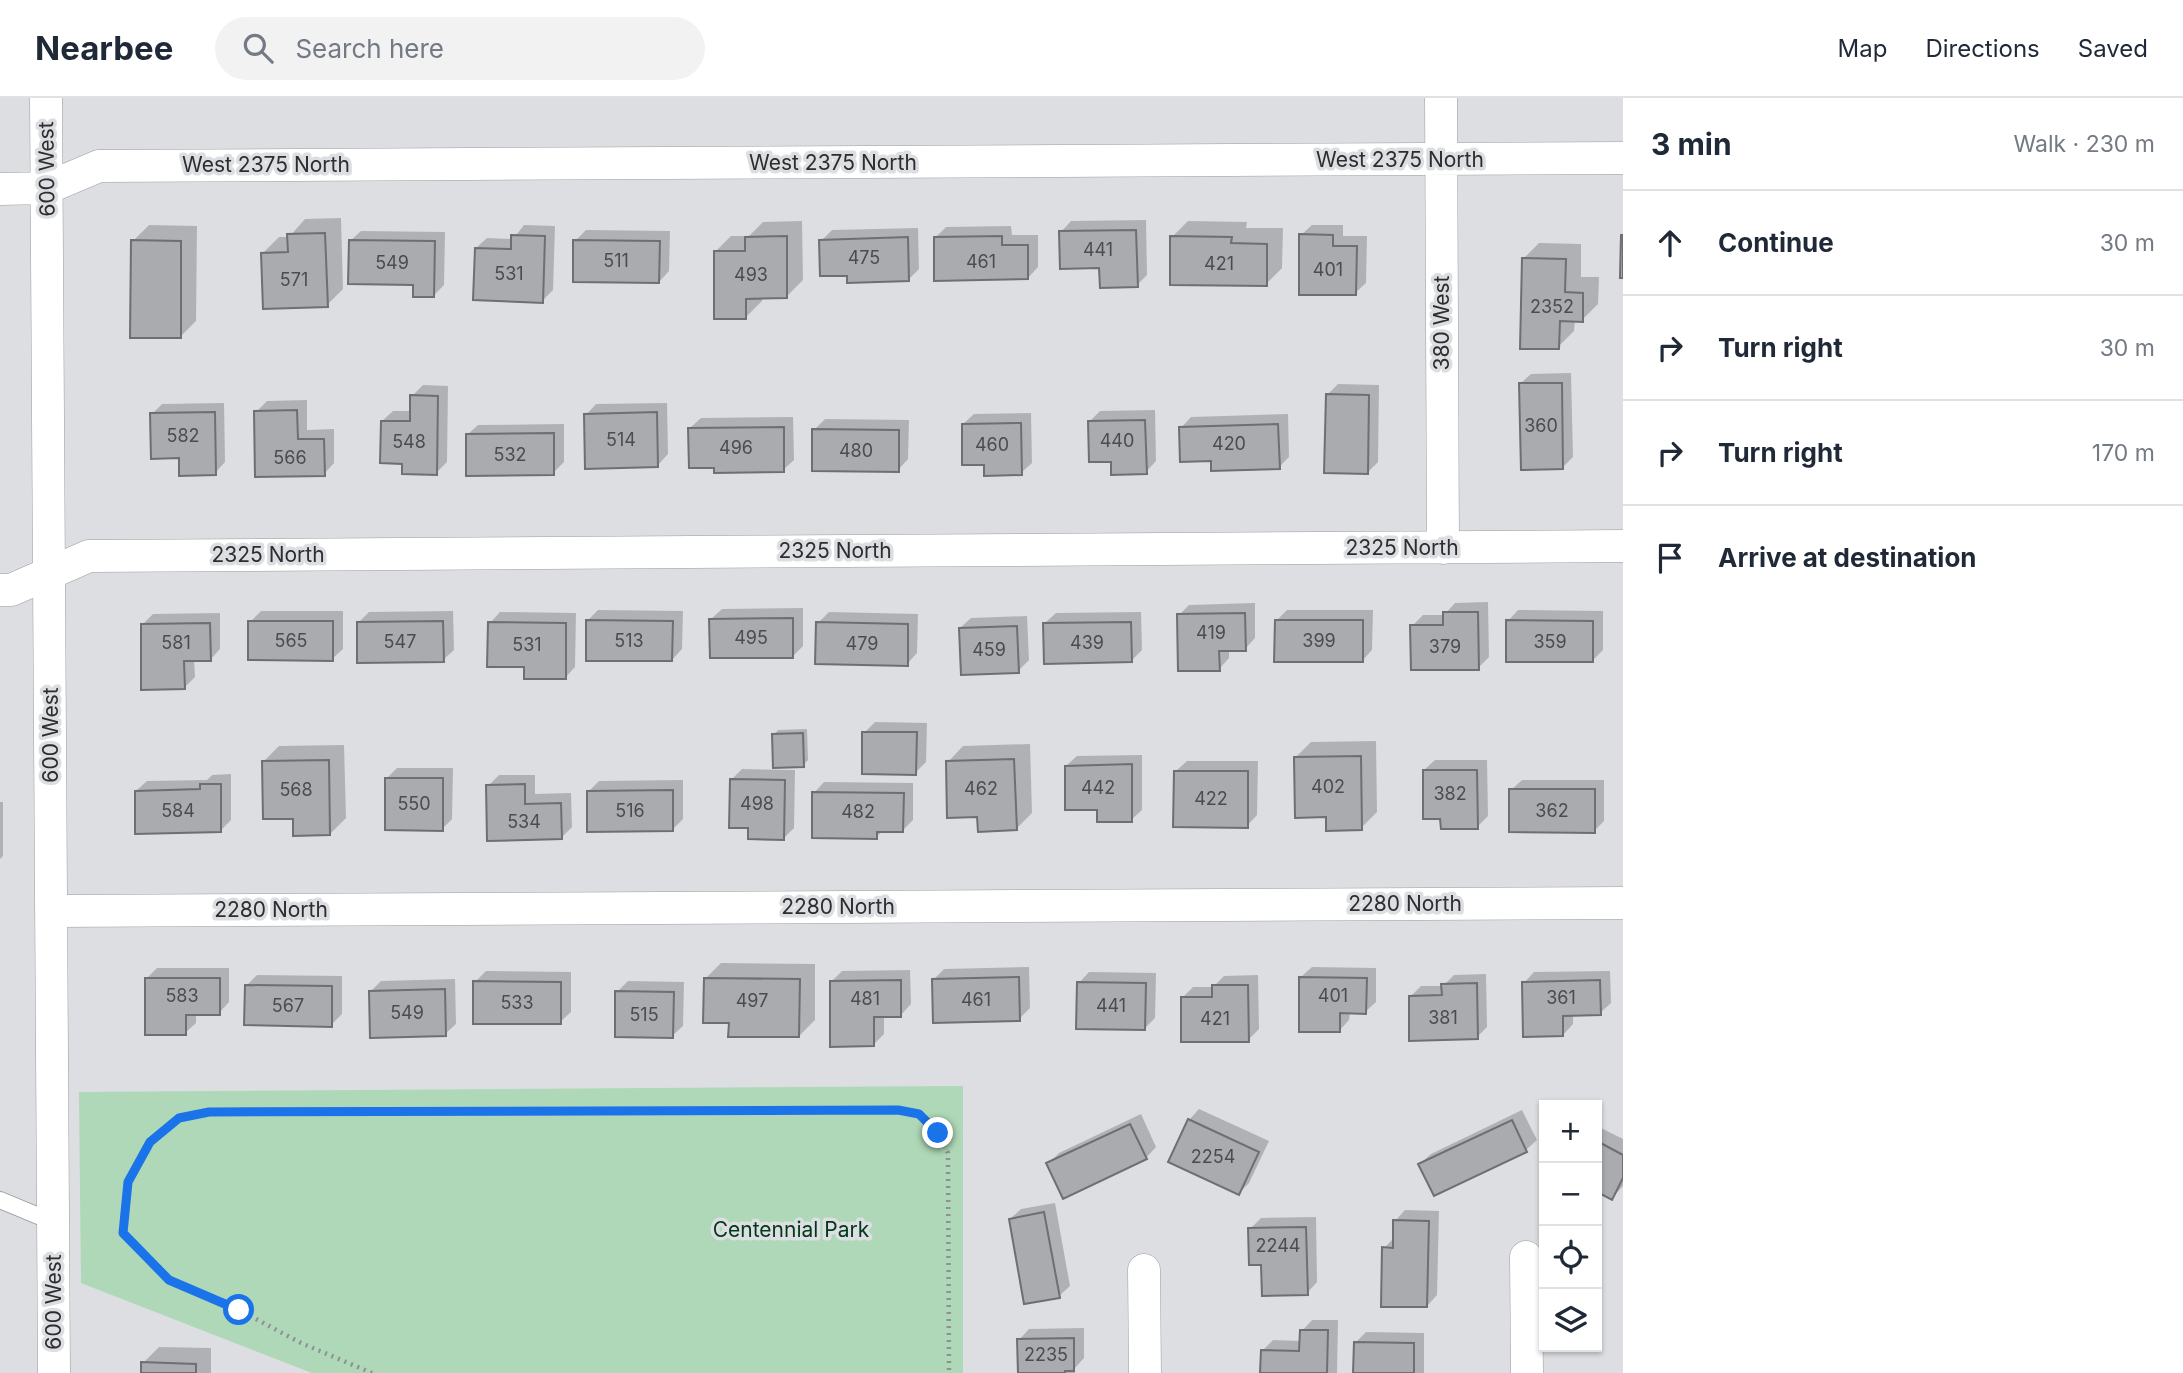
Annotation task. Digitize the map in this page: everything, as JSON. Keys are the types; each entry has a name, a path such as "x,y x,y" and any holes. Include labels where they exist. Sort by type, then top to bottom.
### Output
{"street":[{"name":"600 West","path":"46,98 54,1373"},
{"name":"380 West","path":"1441,98 1443,548"},
{"name":"West 2375 North","path":"47,188 99,166 1623,158"},
{"path":"0,189 47,188"},
{"name":"2325 North","path":"0,590 11,590 89,556 1623,546"},
{"name":"2280 North","path":"53,911 1623,903"},
{"path":"1526,1257 1527,1373"},
{"path":"1144,1270 1145,1373"}],"lane":[{"path":"0,1200 54,1222"}],"path":[{"path":"372,1373 301,1343 239,1310 169,1280 123,1233 128,1182 150,1142 179,1118 209,1112 898,1110 919,1114 938,1133 948,1153 949,1373"}],"green space":[{"name":"Centennial Park","path":"963,1086 963,1373 312,1373 81,1283 79,1092"}],"building":[{"path":"1136,230 1138,287 1100,288 1099,268 1060,269 1059,231"},
{"path":"325,233 328,307 263,309 261,253 288,252 287,234"},
{"path":"1299,234 1333,235 1333,246 1357,246 1356,295 1299,295"},
{"path":"511,235 545,236 543,303 473,300 475,248 511,249"},
{"path":"1623,235 1623,278 1620,278"},
{"path":"787,236 787,298 746,299 746,319 714,319 714,251 745,251 745,237"},
{"path":"1002,236 1002,245 1028,245 1028,279 934,281 934,237"},
{"path":"1170,236 1232,237 1231,243 1267,244 1267,286 1170,285"},
{"path":"908,237 909,281 847,283 847,276 820,276 819,240"},
{"path":"131,240 181,241 181,338 130,338"},
{"path":"349,240 435,241 434,297 413,297 413,285 348,284"},
{"path":"573,240 660,241 659,283 573,282"},
{"path":"1522,258 1566,259 1565,292 1583,293 1583,322 1560,321 1559,349 1520,349"},
{"path":"1519,383 1562,383 1563,469 1521,470"},
{"path":"1326,394 1369,395 1368,474 1324,473"},
{"path":"410,395 438,396 437,475 402,474 402,464 380,463 381,421 410,421"},
{"path":"297,410 298,439 324,439 325,476 255,477 254,411"},
{"path":"215,412 216,475 179,476 179,458 151,459 150,413"},
{"path":"657,412 658,467 585,469 584,414"},
{"path":"1145,420 1147,474 1111,475 1111,462 1089,462 1088,421"},
{"path":"1021,423 1022,475 984,476 984,465 962,465 962,424"},
{"path":"1278,424 1280,469 1211,471 1211,461 1180,462 1179,427"},
{"path":"784,427 784,472 714,473 714,468 689,468 688,428"},
{"path":"812,429 899,430 899,472 812,471"},
{"path":"554,433 554,475 466,476 466,434"},
{"path":"1443,612 1478,612 1479,670 1411,670 1410,625 1443,625"},
{"path":"1245,613 1246,651 1219,651 1220,671 1178,671 1177,614"},
{"path":"793,618 793,658 710,658 709,619"},
{"path":"586,620 673,621 672,661 586,661"},
{"path":"1275,620 1363,620 1363,662 1274,662"},
{"path":"1506,620 1593,621 1593,662 1506,662"},
{"path":"248,621 333,621 333,661 248,660"},
{"path":"443,621 444,662 357,663 357,622"},
{"path":"488,622 566,623 566,679 524,679 524,667 487,667"},
{"path":"816,622 908,624 908,666 815,664"},
{"path":"1131,622 1132,662 1044,664 1043,623"},
{"path":"210,623 211,661 184,661 185,689 141,690 141,624"},
{"path":"1017,626 1019,673 961,675 959,628"},
{"path":"862,732 917,732 916,775 862,774"},
{"path":"803,733 804,767 773,768 772,734"},
{"path":"1361,756 1362,830 1326,831 1326,817 1295,818 1294,757"},
{"path":"1014,759 1017,830 978,832 977,817 947,818 946,761"},
{"path":"329,760 330,835 293,836 293,819 263,819 262,761"},
{"path":"1132,764 1132,822 1097,822 1097,810 1065,810 1065,766"},
{"path":"1423,770 1477,770 1478,829 1441,829 1440,819 1423,819"},
{"path":"1174,771 1248,771 1248,828 1173,827"},
{"path":"385,778 443,778 443,831 385,830"},
{"path":"730,779 785,780 784,840 748,839 748,828 729,828"},
{"path":"200,784 221,784 221,832 135,834 135,791 200,789"},
{"path":"525,784 525,804 561,803 562,839 487,841 486,785"},
{"path":"1509,789 1595,789 1595,833 1509,832"},
{"path":"673,790 673,831 587,832 587,791"},
{"path":"812,792 904,793 903,832 877,832 877,839 812,838"},
{"path":"1019,977 1020,1021 933,1023 932,979"},
{"path":"1299,977 1367,978 1366,1014 1340,1013 1340,1032 1299,1032"},
{"path":"145,978 220,978 220,1015 186,1015 186,1035 145,1035"},
{"path":"704,978 800,979 799,1037 728,1037 729,1023 703,1023"},
{"path":"901,980 901,1017 874,1017 874,1046 830,1047 830,981"},
{"path":"1600,980 1601,1015 1563,1016 1563,1036 1523,1037 1522,982"},
{"path":"473,981 561,982 561,1024 473,1024"},
{"path":"1077,982 1146,983 1145,1030 1076,1029"},
{"path":"1477,983 1478,1039 1409,1041 1409,996 1442,995 1441,984"},
{"path":"245,985 332,986 332,1027 244,1025"},
{"path":"1212,985 1248,985 1249,1042 1181,1042 1181,997 1212,997"},
{"path":"445,989 446,1036 370,1038 369,991"},
{"path":"615,991 674,992 673,1038 615,1037"},
{"path":"1188,1119 1259,1152 1239,1195 1168,1162"},
{"path":"1512,1120 1527,1152 1434,1196 1418,1164"},
{"path":"1130,1124 1147,1159 1063,1199 1046,1163"},
{"path":"1602,1144 1623,1155 1623,1178 1612,1200 1602,1195"},
{"path":"1044,1212 1060,1298 1024,1304 1009,1219"},
{"path":"1393,1220 1429,1221 1427,1307 1381,1307 1382,1247 1393,1248"},
{"path":"1306,1227 1308,1295 1262,1296 1261,1265 1249,1265 1248,1228"},
{"path":"1300,1330 1328,1330 1327,1373 1260,1373 1261,1350 1299,1351"},
{"path":"1074,1338 1074,1371 1018,1373 1017,1339"},
{"path":"1354,1342 1414,1343 1414,1373 1353,1373"},
{"path":"141,1362 196,1364 196,1373 141,1373"}],"route":[{"path":"239,1310 169,1280 123,1233 128,1182 150,1142 179,1118 209,1112 898,1110 919,1114 938,1133"}]}
